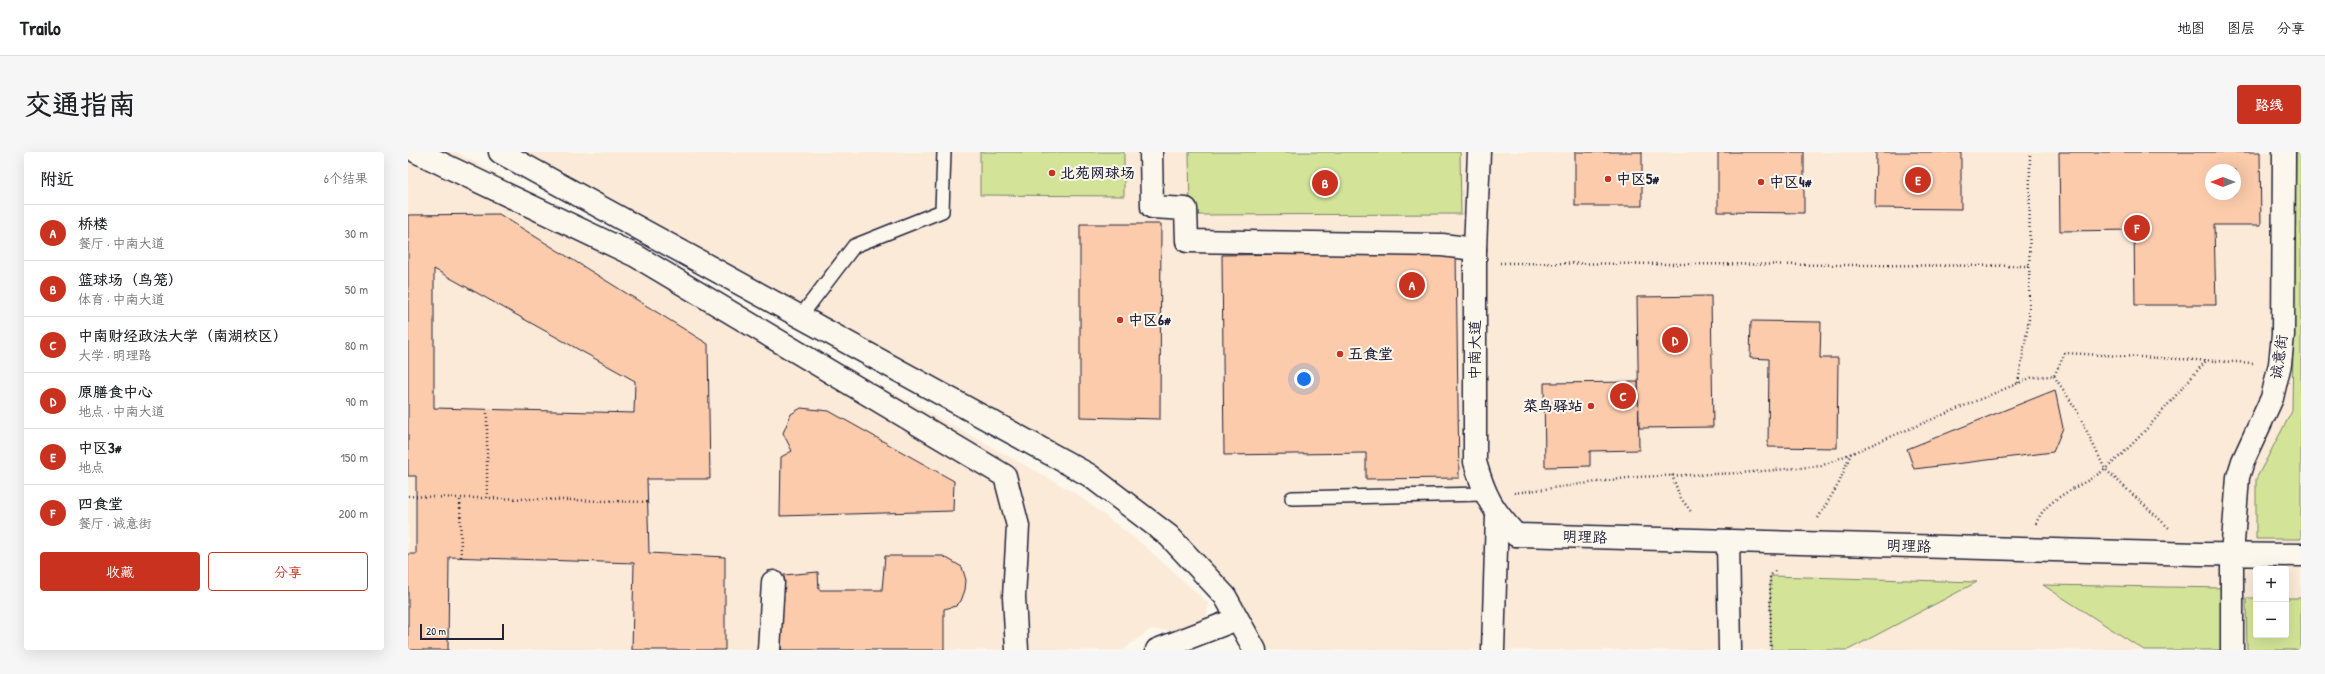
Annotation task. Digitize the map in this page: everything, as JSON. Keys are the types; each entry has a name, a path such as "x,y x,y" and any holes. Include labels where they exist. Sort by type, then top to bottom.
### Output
{"street":[{"path":"417,152 636,256 1004,476 1018,526 1014,597 1017,650"},
{"path":"500,152 1089,476 1169,536 1225,596 1255,650"},
{"path":"1151,152 1152,207 1186,209 1187,241 1442,245 1475,256"},
{"name":"中南大道","path":"1479,152 1475,256 1476,462 1484,494 1497,515 1516,535"},
{"name":"诚意街","path":"2232,650 2232,555 2238,477 2272,398 2280,364 2283,335 2284,152"},
{"path":"1493,650 1497,515"},
{"name":"明理路","path":"1516,535 2232,555 2301,555"},
{"path":"1728,541 1730,650"},
{"path":"769,650 773,582"},
{"path":"1157,650 1237,619"}],"lane":[{"path":"800,317 854,246 942,211 944,152"},
{"path":"1292,498 1484,494"}],"path":[{"path":"2018,383 2029,319 2030,152"},
{"path":"1475,256 2029,266"},
{"path":"2054,376 2065,353 2280,364"},
{"path":"2027,549 2038,518 2056,498 2084,485 2105,469 2135,440 2207,360"},
{"path":"1484,494 1526,493 1635,477 1740,474 1821,466 2033,377 2054,376"},
{"path":"2054,376 2076,409 2105,469 2198,554"},
{"path":"487,409 487,498"},
{"path":"408,496 648,502"},
{"path":"460,498 461,558"}],"shaded area":[{"path":"408,152 456,152 1075,493 1142,544 1208,603 1206,635 1151,629 1123,650 408,650"},
{"path":"500,152 2301,152 2301,650 1257,650 1225,596 1089,475"}],"green space":[{"name":"北苑网球场","path":"980,152 1124,152 1124,196 980,195"},
{"path":"1189,152 1460,152 1461,214 1190,215"},
{"path":"2296,152 2301,152 2301,539 2256,539 2256,479 2292,411"},
{"path":"1770,576 1977,582 1848,650 1771,650"},
{"path":"2043,585 2227,588 2227,650 2144,650"},
{"path":"2246,598 2253,598 2253,638 2289,638 2289,598 2301,598 2301,650 2247,650"}],"building":[{"name":"中区5#","path":"1575,152 1642,152 1642,206 1575,206"},
{"name":"中区4#","path":"1718,152 1804,152 1804,213 1718,212"},
{"path":"1876,152 1961,152 1961,209 1875,208"},
{"path":"2059,152 2260,152 2261,225 2214,225 2216,305 2135,305 2134,230 2060,231"},
{"path":"499,214 708,344 710,479 647,479 649,553 725,557 725,650 632,650 634,563 449,557 448,650 408,650 408,554 416,554 416,476 408,476 408,215","holes":["434,269 635,381 634,413 434,408"]},
{"name":"中区6#","path":"1080,224 1161,224 1160,419 1080,417"},
{"name":"五食堂","path":"1456,252 1459,478 1366,479 1366,453 1224,455 1222,255"},
{"path":"1711,296 1713,427 1639,428 1637,297"},
{"path":"1751,321 1821,322 1820,358 1838,358 1837,448 1768,447 1769,359 1750,358"},
{"name":"菜鸟驿站","path":"1638,382 1639,450 1590,451 1590,466 1545,467 1544,383"},
{"path":"2055,390 2063,428 2053,452 1914,469 1907,449"},
{"path":"801,408 829,411 954,481 953,511 780,516 781,457 792,451 783,433 791,414"},
{"path":"885,556 943,556 962,567 966,580 965,590 961,601 956,606 944,609 944,650 781,650 784,575 818,572 819,590 882,590"}],"place":[{"name":"北苑网球场","path":"1052,173"},
{"name":"中区5#","path":"1608,179"},
{"name":"中区3#","path":"1918,180"},
{"name":"中区4#","path":"1761,182"},
{"name":"篮球场（鸟笼）","path":"1325,183"},
{"name":"四食堂","path":"2137,228"},
{"name":"桥楼","path":"1412,285"},
{"name":"中区6#","path":"1120,320"},
{"name":"原膳食中心","path":"1675,340"},
{"name":"五食堂","path":"1340,354"},
{"name":"中南财经政法大学（南湖校区）","path":"1623,396"},
{"name":"菜鸟驿站","path":"1591,406"}]}
